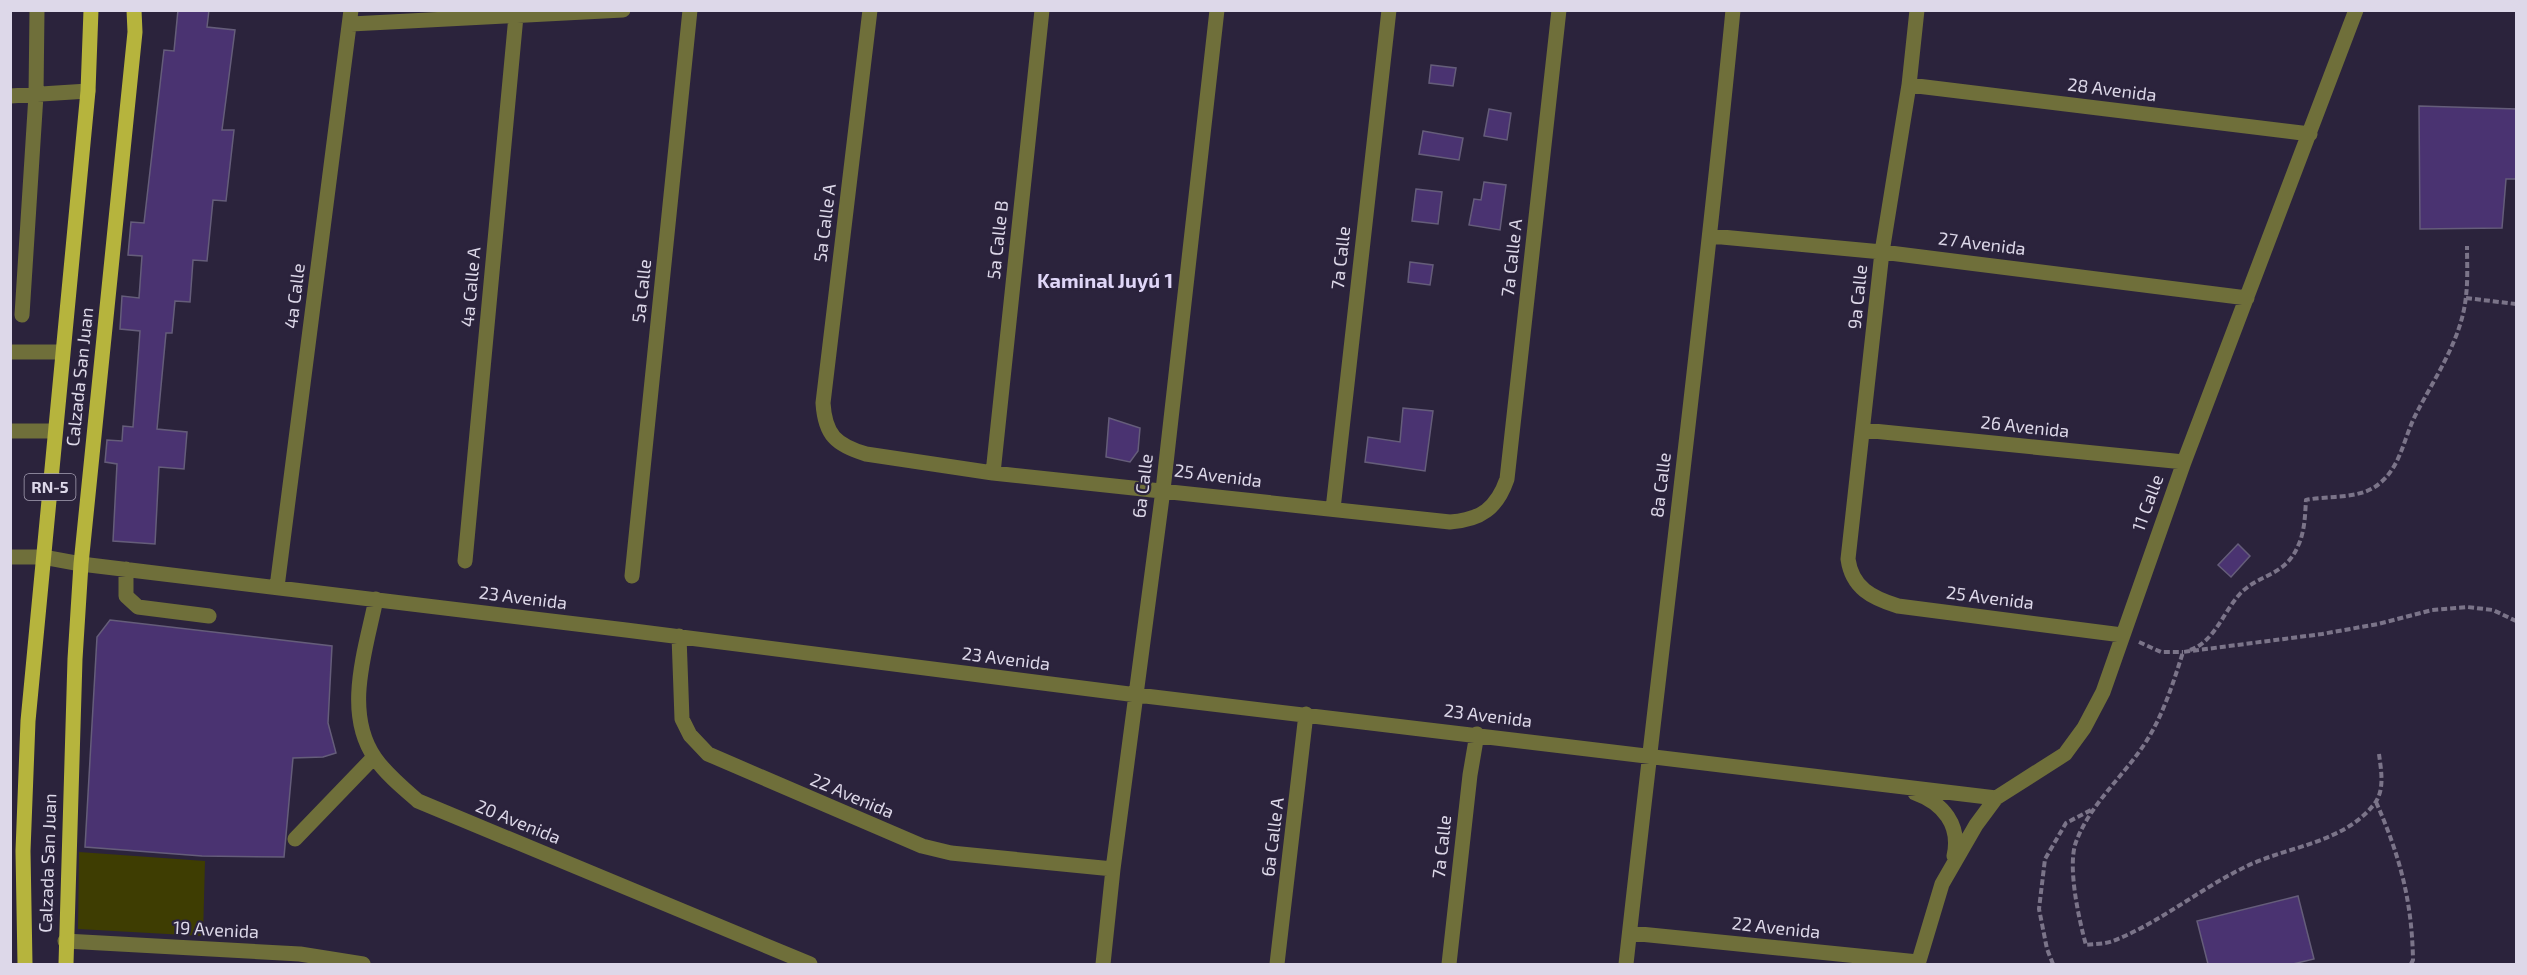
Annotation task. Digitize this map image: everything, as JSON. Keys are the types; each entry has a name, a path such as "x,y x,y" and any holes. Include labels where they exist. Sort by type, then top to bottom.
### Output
{"main road":[{"name":"Calzada San Juan","path":"25,964 23,851 28,721 88,91 91,10"},
{"name":"Calzada San Juan","path":"66,964 75,659 81,564 135,32 135,10"}],"street":[{"path":"22,315 36,95 37,10"},
{"path":"351,17 516,16 623,10"},
{"name":"5a Calle","path":"632,576 690,10"},
{"name":"5a Calle A","path":"833,438 824,422 823,403 870,10"},
{"name":"5a Calle B","path":"993,473 1042,10"},
{"name":"6a Calle","path":"1103,964 1113,869 1163,490 1216,10"},
{"name":"7a Calle","path":"1333,509 1389,10"},
{"name":"7a Calle A","path":"1492,506 1503,490 1509,466 1558,10"},
{"name":"8a Calle","path":"1626,964 1648,755 1711,236 1733,10"},
{"name":"9a Calle","path":"1859,586 1852,574 1848,558 1882,252 1909,85 1917,10"},
{"name":"11 Calle","path":"1918,963 1942,884 1953,861 1976,825 1996,798 2065,754 2084,728 2103,692 2184,462 2356,10"},
{"name":"4a Calle A","path":"465,561 516,16"},
{"name":"4a Calle","path":"277,587 351,17"},
{"name":"28 Avenida","path":"1909,85 2310,134"},
{"path":"10,96 88,91"},
{"name":"27 Avenida","path":"1711,236 1882,252 2247,298"},
{"path":"10,352 62,352"},
{"name":"26 Avenida","path":"1863,430 2184,462"},
{"path":"10,431 55,431"},
{"name":"25 Avenida","path":"833,438 847,448 866,454 993,473 1450,522 1472,518 1492,506"},
{"name":"23 Avenida","path":"10,557 43,557 126,570 678,636 1137,695 1996,798"},
{"path":"126,570 126,596 138,607 209,616"},
{"name":"25 Avenida","path":"1859,586 1875,599 1898,606 2122,635"},
{"name":"20 Avenida","path":"376,599 358,687 362,727 374,757 387,772 423,804 810,964"},
{"name":"22 Avenida","path":"678,636 682,719 690,735 708,754 922,846 951,853 1113,869"},
{"name":"6a Calle A","path":"1277,964 1306,714"},
{"name":"7a Calle","path":"1449,964 1470,775 1477,734"},
{"path":"295,839 374,757"},
{"path":"1901,786 1929,798 1946,813 1956,835 1953,861"},
{"name":"22 Avenida","path":"1630,933 1918,963"},
{"name":"19 Avenida","path":"65,941 363,964"}],"path":[{"path":"2183,652 2197,648 2211,635 2245,589 2282,568 2298,546 2305,523 2306,500 2365,493 2380,483 2394,467 2416,414 2432,389 2460,325 2466,298 2467,246"},
{"path":"2466,298 2517,304"},
{"path":"2122,635 2161,652 2183,652 2322,634 2378,624 2432,610 2467,607 2493,610 2517,621"},
{"path":"2183,652 2158,720 2140,750 2093,809 2075,843 2073,882 2086,945 2112,942 2176,909 2243,867 2347,828 2376,802 2383,777 2379,754"},
{"path":"2376,802 2391,835 2406,891 2412,921 2413,960 2410,964"},
{"path":"2053,964 2047,949 2039,909 2045,859 2066,823 2093,809"}],"shaded area":[{"path":"79,852 205,861 203,936 78,929"}],"building":[{"path":"178,10 209,10 207,27 235,30 222,130 234,130 226,201 213,200 207,261 193,260 190,302 175,301 172,333 166,333 157,429 187,432 184,469 159,467 155,544 113,541 117,464 105,462 107,440 122,441 123,426 133,427 140,331 120,329 122,296 139,298 142,256 128,255 131,222 144,223 164,50 174,51"},
{"path":"1431,65 1456,68 1453,86 1429,83"},
{"path":"2419,106 2517,109 2517,179 2506,179 2502,228 2420,229"},
{"path":"1489,109 1511,113 1507,140 1484,136"},
{"path":"1423,131 1463,138 1459,160 1419,154"},
{"path":"1484,182 1506,185 1500,230 1469,225 1474,199 1481,200"},
{"path":"1416,189 1442,192 1438,224 1412,221"},
{"path":"1410,262 1433,265 1430,285 1408,282"},
{"path":"1403,408 1433,411 1425,471 1365,462 1368,437 1400,442"},
{"path":"1109,418 1140,428 1138,451 1130,462 1106,457"},
{"path":"2238,544 2250,556 2231,577 2218,565"},
{"path":"110,620 332,646 328,723 336,753 323,757 293,758 284,857 202,856 85,847 97,637"},
{"path":"2298,896 2314,959 2293,964 2208,964 2197,921"}],"district":[{"name":"Kaminal Juyú 1","path":"1105,281"}]}
